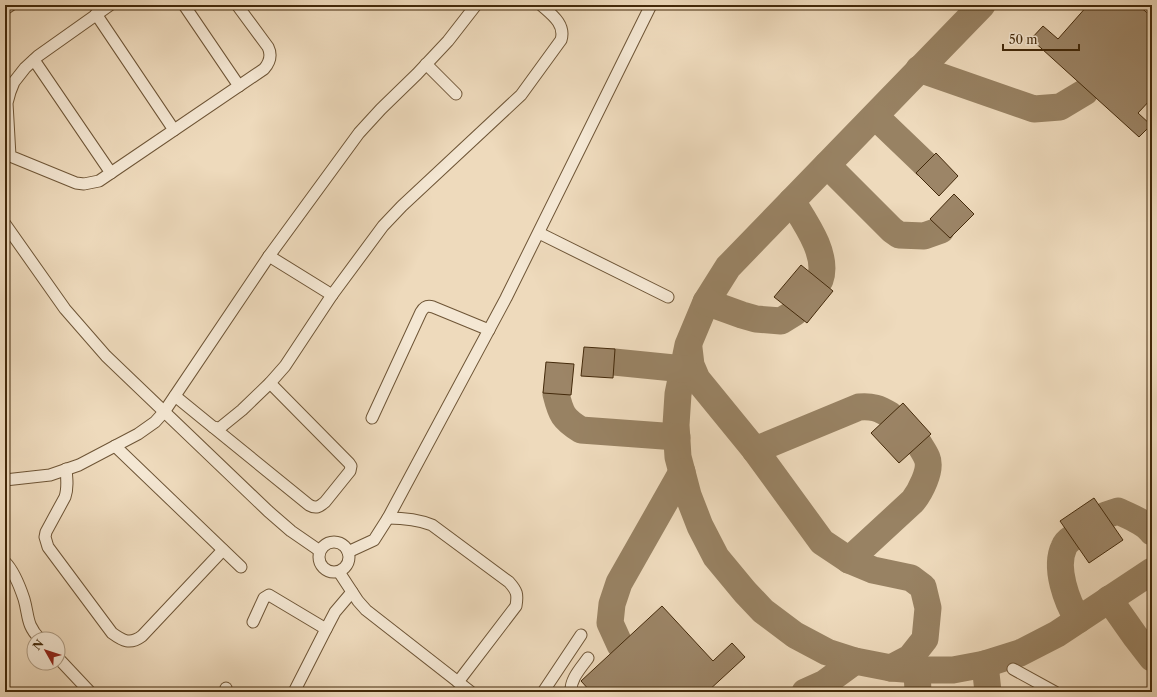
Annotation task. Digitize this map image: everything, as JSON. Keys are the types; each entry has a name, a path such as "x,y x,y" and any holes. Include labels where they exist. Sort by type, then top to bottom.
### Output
{"street":[{"path":"5,9 11,5"},
{"path":"110,5 24,68 14,82 7,103 7,157 76,183 84,184 99,181 264,69 269,63 271,52 237,5"},
{"path":"184,5 239,86"},
{"path":"5,480 50,475 79,465 138,434 155,422 175,396 269,256 359,134 381,108 448,41 476,5"},
{"path":"213,427 218,428 242,410 285,366 332,295 383,226 402,206 521,95 561,40 563,31 557,19 541,5"},
{"path":"348,552 374,540 388,518 489,330 539,233 651,5"},
{"path":"96,14 174,130"},
{"path":"34,60 111,173"},
{"path":"426,64 456,94"},
{"path":"5,224 65,309 106,356 274,516 291,531 320,551"},
{"path":"539,233 668,297"},
{"path":"269,256 332,295"},
{"path":"372,418 424,308 433,306 489,330"},
{"path":"175,396 309,505 316,508 325,502 350,471 349,463 270,383"},
{"path":"115,446 241,567"},
{"path":"66,469 66,493 46,532 45,537 48,547 112,633 119,638 130,641 136,640 142,636 223,550"},
{"path":"388,518 410,518 432,525 509,582 517,593 518,597 516,606 458,682"},
{"path":"328,542 340,543 348,552 348,564 339,572 333,573 327,571 322,568 319,563 318,556 320,551 328,542"},
{"path":"5,562 11,569 24,599 26,614 34,631"},
{"path":"339,572 358,601 366,610 471,692"},
{"path":"294,692 335,612 352,592"},
{"path":"253,622 264,598 269,595 326,629"},
{"path":"542,692 581,635"},
{"path":"571,692 571,684 588,658"},
{"path":"66,666 90,692"},
{"path":"1013,669 1056,692"}],"building":[{"path":"1088,5 1138,5 1152,17 1152,98 1138,113 1151,125 1139,137 1031,39 1043,26 1058,39"},
{"path":"936,153 958,176 939,196 916,173"},
{"path":"954,194 974,214 950,238 930,219"},
{"path":"801,265 833,291 807,323 774,297"},
{"path":"584,347 615,349 613,378 581,376"},
{"path":"546,362 574,364 571,395 543,393"},
{"path":"903,403 931,434 899,463 871,433"},
{"path":"1094,498 1123,540 1089,563 1060,521"},
{"path":"662,606 713,661 732,643 745,657 707,692 591,692 581,681"}],"taxiway":[{"path":"982,5 728,267 706,302 688,345 678,394 676,425 678,457 688,495 700,526 716,557 763,611 795,635 827,652 855,661 891,668 953,670 985,664 1020,653 1057,634 1152,571"},
{"path":"919,69 1034,109 1060,107 1085,92"},
{"path":"877,118 925,164"},
{"path":"827,165 892,230 899,235 924,236 941,230"},
{"path":"792,201 809,229 819,250 822,270 820,280"},
{"path":"706,302 756,319 781,321 794,313"},
{"path":"689,348 691,365 697,379 755,450 822,542 849,560 873,570 911,578 923,587 928,608 925,639 910,658 891,668"},
{"path":"614,362 684,369"},
{"path":"556,394 559,407 566,419 581,430 677,437"},
{"path":"755,450 859,407 875,408 890,415"},
{"path":"849,560 913,501 919,492 927,475 928,469 926,456 919,444"},
{"path":"620,645 610,623 612,604 619,583 682,472"},
{"path":"1106,515 1118,511 1141,522 1152,532"},
{"path":"1072,538 1064,547 1060,565 1066,595 1078,620"},
{"path":"1109,599 1152,658"},
{"path":"805,692 825,683 855,661"},
{"path":"985,664 988,692"},
{"path":"917,670 918,692"}]}
